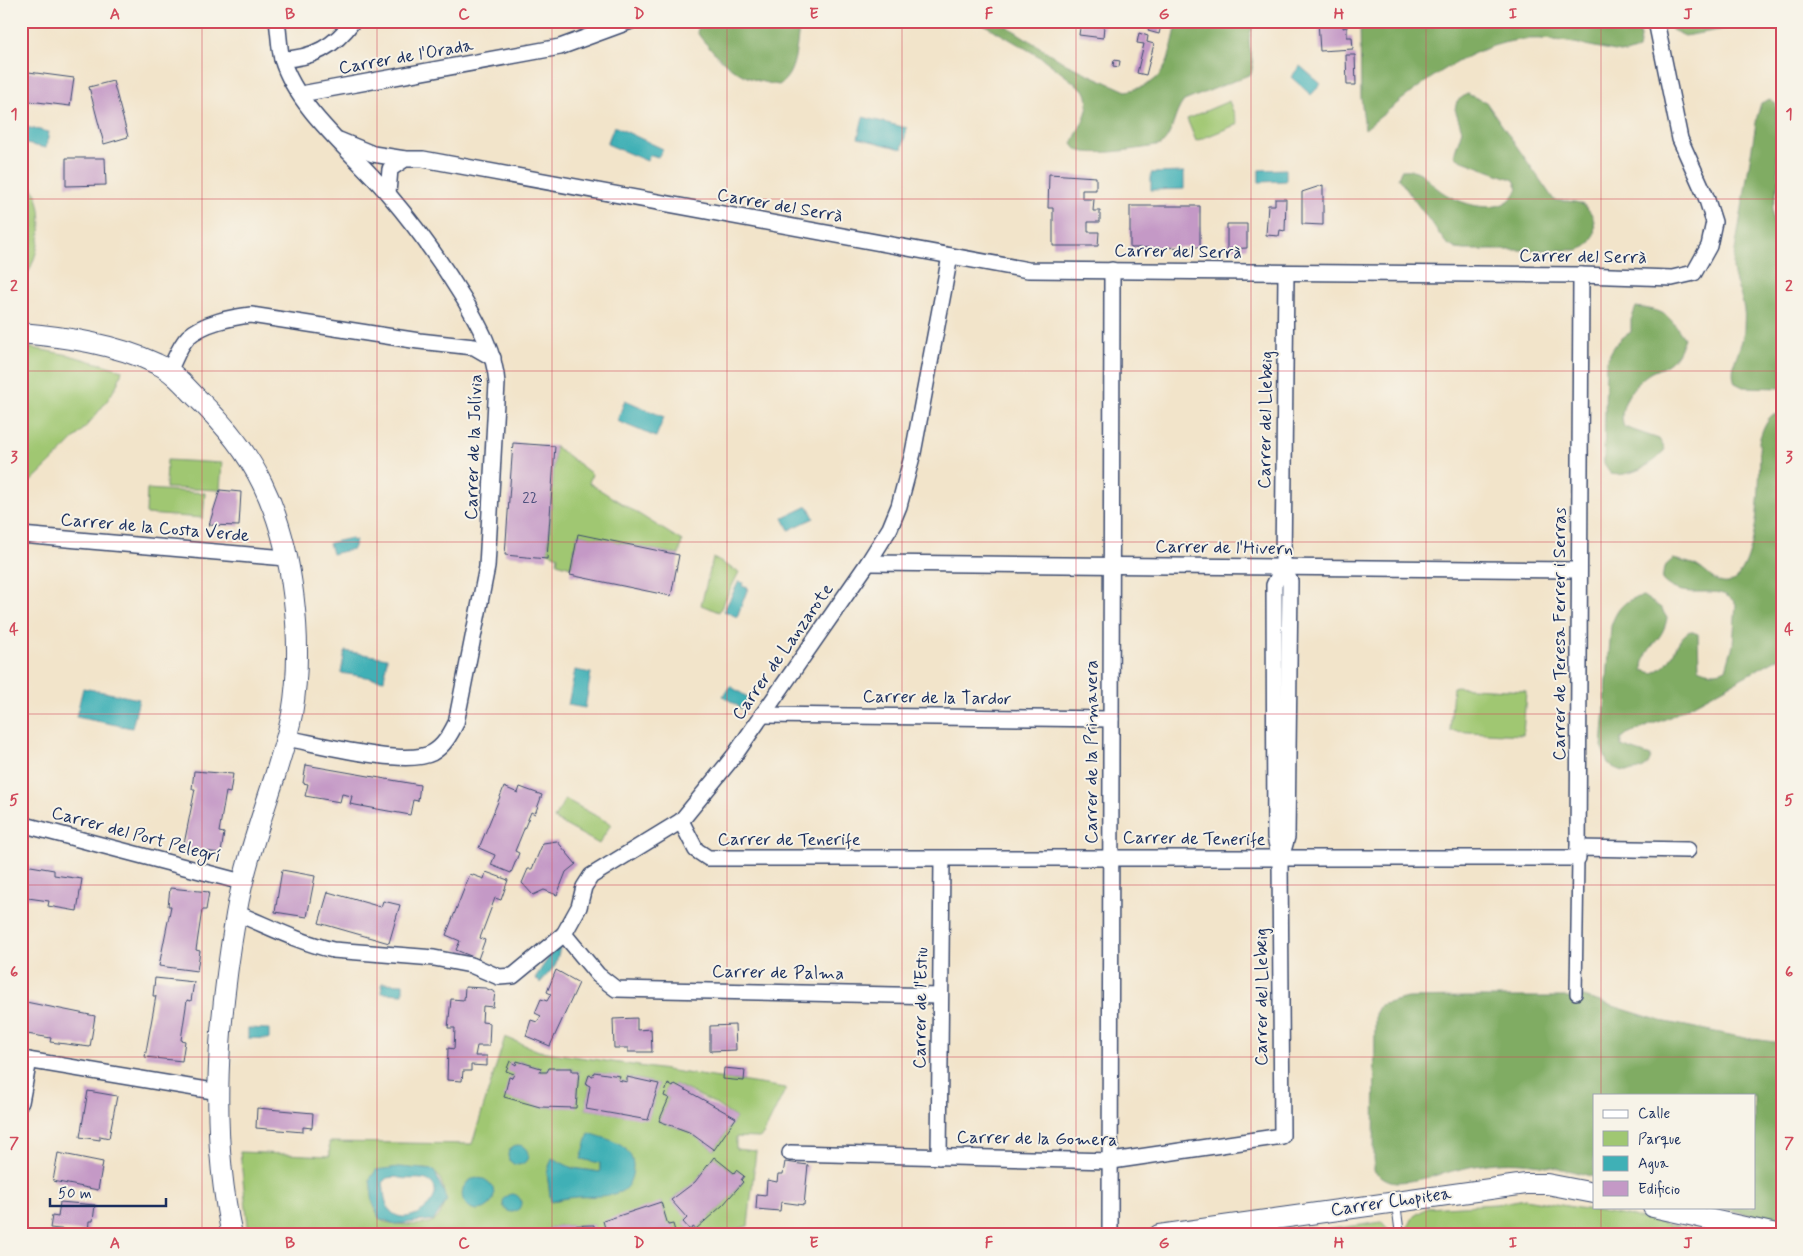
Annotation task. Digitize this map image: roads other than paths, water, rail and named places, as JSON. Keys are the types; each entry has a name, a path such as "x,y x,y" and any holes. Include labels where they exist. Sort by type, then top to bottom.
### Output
{"street":[{"name":"Carrer de la Jolívia","path":"277,21 282,59 301,94 337,139 388,193 421,234 474,316 493,358 497,383 497,415 487,567 456,723 451,734 439,748 430,754 409,759 286,738"},
{"path":"282,59 297,59 319,52 343,36 354,21"},
{"name":"Carrer de l'Orada","path":"301,94 560,47 631,21"},
{"name":"Carrer del Serrà","path":"337,139 373,154 404,159 423,158 455,163 548,183 1028,270 1581,275 1672,278 1694,273 1709,246 1714,222 1706,197 1680,139 1656,21"},
{"path":"388,193 390,170 404,159"},
{"name":"Carrer de Lanzarote","path":"236,913 293,938 326,949 434,958 472,965 499,977 514,976 564,934 579,908 584,888 591,876 681,821 734,756 868,563 890,528 900,506 913,453 950,256"},
{"name":"Carrer de la Primavera","path":"1110,1235 1112,1161 1112,270"},
{"name":"Carrer del Llebeig","path":"1282,1136 1280,859 1275,837 1274,585 1283,568 1286,273"},
{"name":"Carrer de Teresa Ferrer i Serras","path":"1576,994 1581,275"},
{"path":"169,371 189,336 233,317 251,315 419,341 456,344 481,350 493,358"},
{"path":"456,344 472,334 474,316"},
{"path":"21,333 87,342 126,352 157,364 169,371 210,410 254,467 264,485 279,526 294,600 297,646 295,692 286,738 242,882 226,981 218,1131 232,1235"},
{"name":"Carrer de la Costa Verde","path":"21,535 286,558"},
{"name":"Carrer de l'Hivern","path":"868,563 1579,570"},
{"name":"Carrer de la Tardor","path":"762,715 1111,719"},
{"name":"Carrer de Tenerife","path":"681,821 696,850 708,858 942,859 1111,856 1280,859 1688,850"},
{"name":"Carrer del Port Pelegrí","path":"21,824 242,882"},
{"name":"Carrer de l'Estiu","path":"939,1157 942,859"},
{"name":"Carrer de Palma","path":"564,934 598,975 616,988 940,996"},
{"path":"21,1102 25,1059 219,1092"},
{"name":"Carrer de la Gomera","path":"790,1153 1112,1161 1282,1136"},
{"name":"Carrer Chopitea","path":"1159,1235 1526,1184 1548,1184 1593,1193"},
{"path":"1658,1208 1782,1235"}],"lane":[{"path":"1396,1202 1400,1235"}],"water":[{"path":"1300,66 1321,84 1311,95 1291,77"},
{"path":"863,117 907,128 902,149 858,138"},
{"path":"21,126 49,132 46,148 21,143"},
{"path":"614,126 663,149 658,157 650,155 647,161 607,144"},
{"path":"1286,169 1286,181 1259,182 1259,170"},
{"path":"1184,172 1184,189 1151,190 1151,173"},
{"path":"625,400 664,417 656,437 617,421"},
{"path":"808,506 814,518 789,530 783,518"},
{"path":"351,538 352,541 356,540 353,549 332,554 329,543"},
{"path":"739,581 743,583 742,586 748,588 737,617 724,611"},
{"path":"345,651 387,658 384,680 341,673"},
{"path":"575,670 591,673 585,708 568,705"},
{"path":"730,686 749,698 742,709 723,696"},
{"path":"83,688 139,699 132,728 76,717"},
{"path":"564,934 555,966 540,983 535,978"},
{"path":"382,983 403,984 403,994 382,993"},
{"path":"248,1028 269,1029 269,1039 248,1038"},
{"path":"589,1133 617,1143 628,1152 633,1165 629,1184 620,1192 604,1196 560,1199 551,1202 547,1173 552,1158 572,1168 600,1172 600,1163 581,1159"},
{"path":"518,1145 525,1148 528,1155 525,1162 518,1165 511,1162 508,1155 511,1148"},
{"path":"399,1167 434,1170 447,1200 434,1220 395,1224 379,1218 373,1203 370,1179 376,1170","holes":["387,1178 427,1180 430,1182 435,1189 434,1197 429,1205 411,1216 401,1217 392,1212 385,1200 383,1182"]},
{"path":"478,1178 484,1179 489,1183 493,1188 493,1200 489,1205 484,1209 478,1210 472,1209 467,1205 463,1200 462,1194 463,1188 467,1183 472,1179"},
{"path":"512,1194 518,1197 521,1203 518,1209 512,1212 506,1209 503,1203 506,1197"}]}
